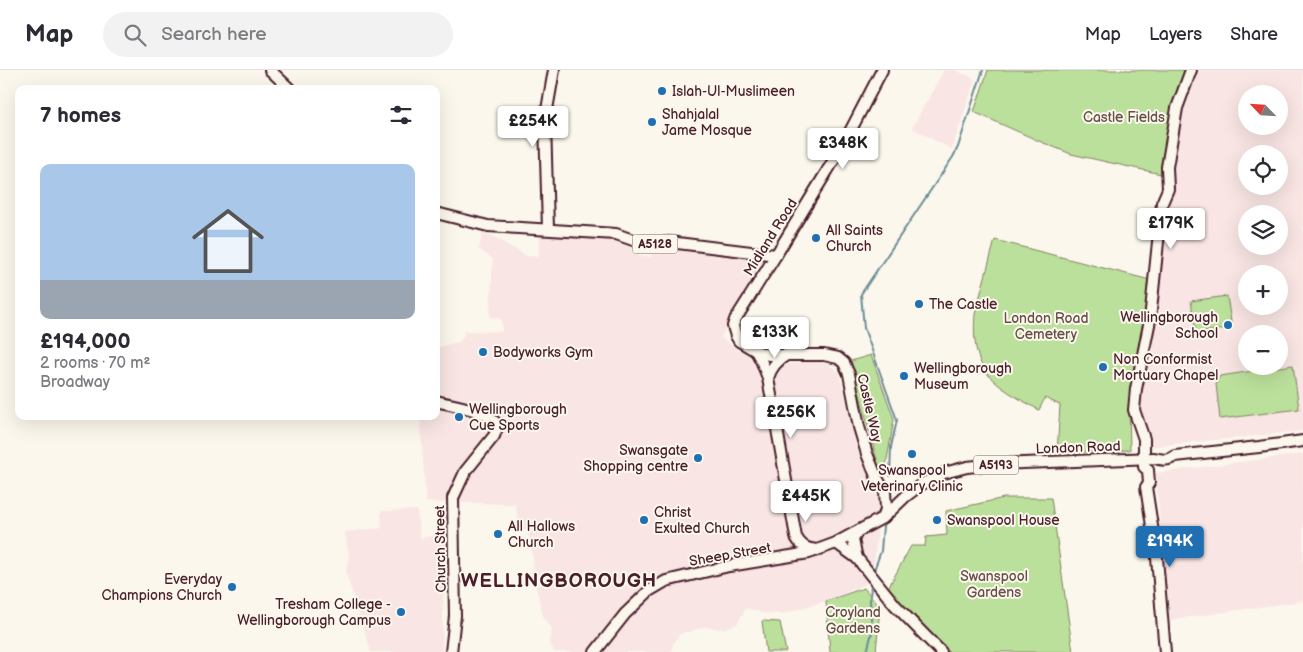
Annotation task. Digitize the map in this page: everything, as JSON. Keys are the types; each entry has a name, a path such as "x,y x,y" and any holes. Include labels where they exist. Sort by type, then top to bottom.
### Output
{"main road":[{"path":"270,70 286,85"},
{"path":"548,228 546,121 554,70"},
{"name":"Midland Road","path":"756,351 739,341 733,326 735,320 843,145 882,70"},
{"path":"1165,652 1157,558 1146,486 1149,483 1145,444 1134,410 1150,320 1162,203 1168,189 1167,166 1171,135 1177,108 1191,70"},
{"name":"A5128","path":"440,214 488,226 548,228 616,234 648,244 677,243 776,255"},
{"path":"756,351 768,378 796,537 804,547 817,550"},
{"name":"Castle Way","path":"756,351 769,354 824,355 838,358 844,363 849,374 859,427 867,454 885,492 886,508 884,516"},
{"path":"768,378 774,364 788,354"},
{"name":"Church Street","path":"440,401 477,411 495,420 498,426 498,430 492,440 465,472 453,498 455,616 451,652"},
{"name":"London Road","path":"817,550 856,534 884,516 922,484 944,473 968,468 1051,462 1169,460 1175,456 1303,441"},
{"path":"885,492 906,496"},
{"path":"856,534 854,542 857,558"},
{"path":"836,543 857,558 916,629 941,652"},
{"name":"Sheep Street","path":"596,651 626,614 649,591 666,581 729,566 795,556 817,550"}],"shaded area":[{"path":"944,70 955,70 975,79 952,149 912,128"},
{"name":"Wellingborough School","path":"1198,70 1303,70 1303,431 1147,447 1142,407 1143,376 1179,123"},
{"path":"483,231 527,256 538,257 540,235 611,241 627,245 639,255 651,257 655,250 672,247 767,255 721,337 739,351 755,356 760,380 773,379 776,372 785,365 812,362 827,363 839,372 859,455 881,506 874,561 867,583 826,601 781,614 763,613 746,608 737,624 722,629 705,627 680,634 673,644 671,652 554,652 550,643 552,629 544,618 536,588 528,531 520,528 515,504 426,502 420,420 440,420 440,347 461,341 465,331 502,332 502,319 490,317 493,259 479,249"},
{"path":"1303,454 1303,601 1168,620 1156,473"},
{"name":"Tresham College - Wellingborough Campus","path":"417,510 420,538 445,534 442,652 371,652 346,573 349,556 345,532 382,528 381,511"}],"green space":[{"name":"Castle Fields","path":"988,70 1185,70 1178,86 1161,174 1071,154 974,112"},
{"name":"London Road Cemetery","path":"995,240 1150,280 1129,404 1130,450 1057,453 1060,405 1045,398 1039,410 997,384 988,374 976,350 974,334 975,314"},
{"path":"1227,296 1232,328 1196,333 1191,301"},
{"path":"871,355 894,419 885,471 881,476 851,361"},
{"path":"1293,365 1299,409 1220,419 1216,384 1220,376 1238,373 1238,375 1288,375 1288,366"},
{"name":"Swanspool Gardens","path":"1004,498 1051,498 1073,652 949,652 887,590 911,546 925,546 926,537 947,535 946,511"},
{"name":"Croyland Gardens","path":"864,588 880,607 876,652 830,652 826,601"},
{"name":"Croyland Gardens","path":"762,621 780,622 786,652 766,652"}],"waterway":[{"path":"890,476 891,447 897,420 864,328 861,294 953,157 983,70"},
{"path":"873,573 881,551 883,526"},
{"path":"867,652 872,632 871,583"}],"place":[{"name":"Islah-Ul-Muslimeen","path":"662,91"},
{"name":"Shahjalal Jame Mosque","path":"652,122"},
{"name":"All Saints Church","path":"816,238"},
{"name":"The Castle","path":"919,304"},
{"name":"Wellingborough School","path":"1228,325"},
{"name":"Bodyworks Gym","path":"483,352"},
{"name":"Non Conformist Mortuary Chapel","path":"1103,367"},
{"name":"Wellingborough Museum","path":"904,376"},
{"name":"Wellingborough Cue Sports","path":"459,417"},
{"name":"Swanspool Veterinary Clinic","path":"912,454"},
{"name":"Swansgate Shopping centre","path":"698,458"},
{"name":"Christ Exulted Church","path":"644,520"},
{"name":"Swanspool House","path":"937,520"},
{"name":"All Hallows Church","path":"498,534"},
{"name":"Everyday Champions Church","path":"232,587"},
{"name":"Tresham College - Wellingborough Campus","path":"401,612"}],"district":[{"name":"WELLINGBOROUGH","path":"559,580"}]}
